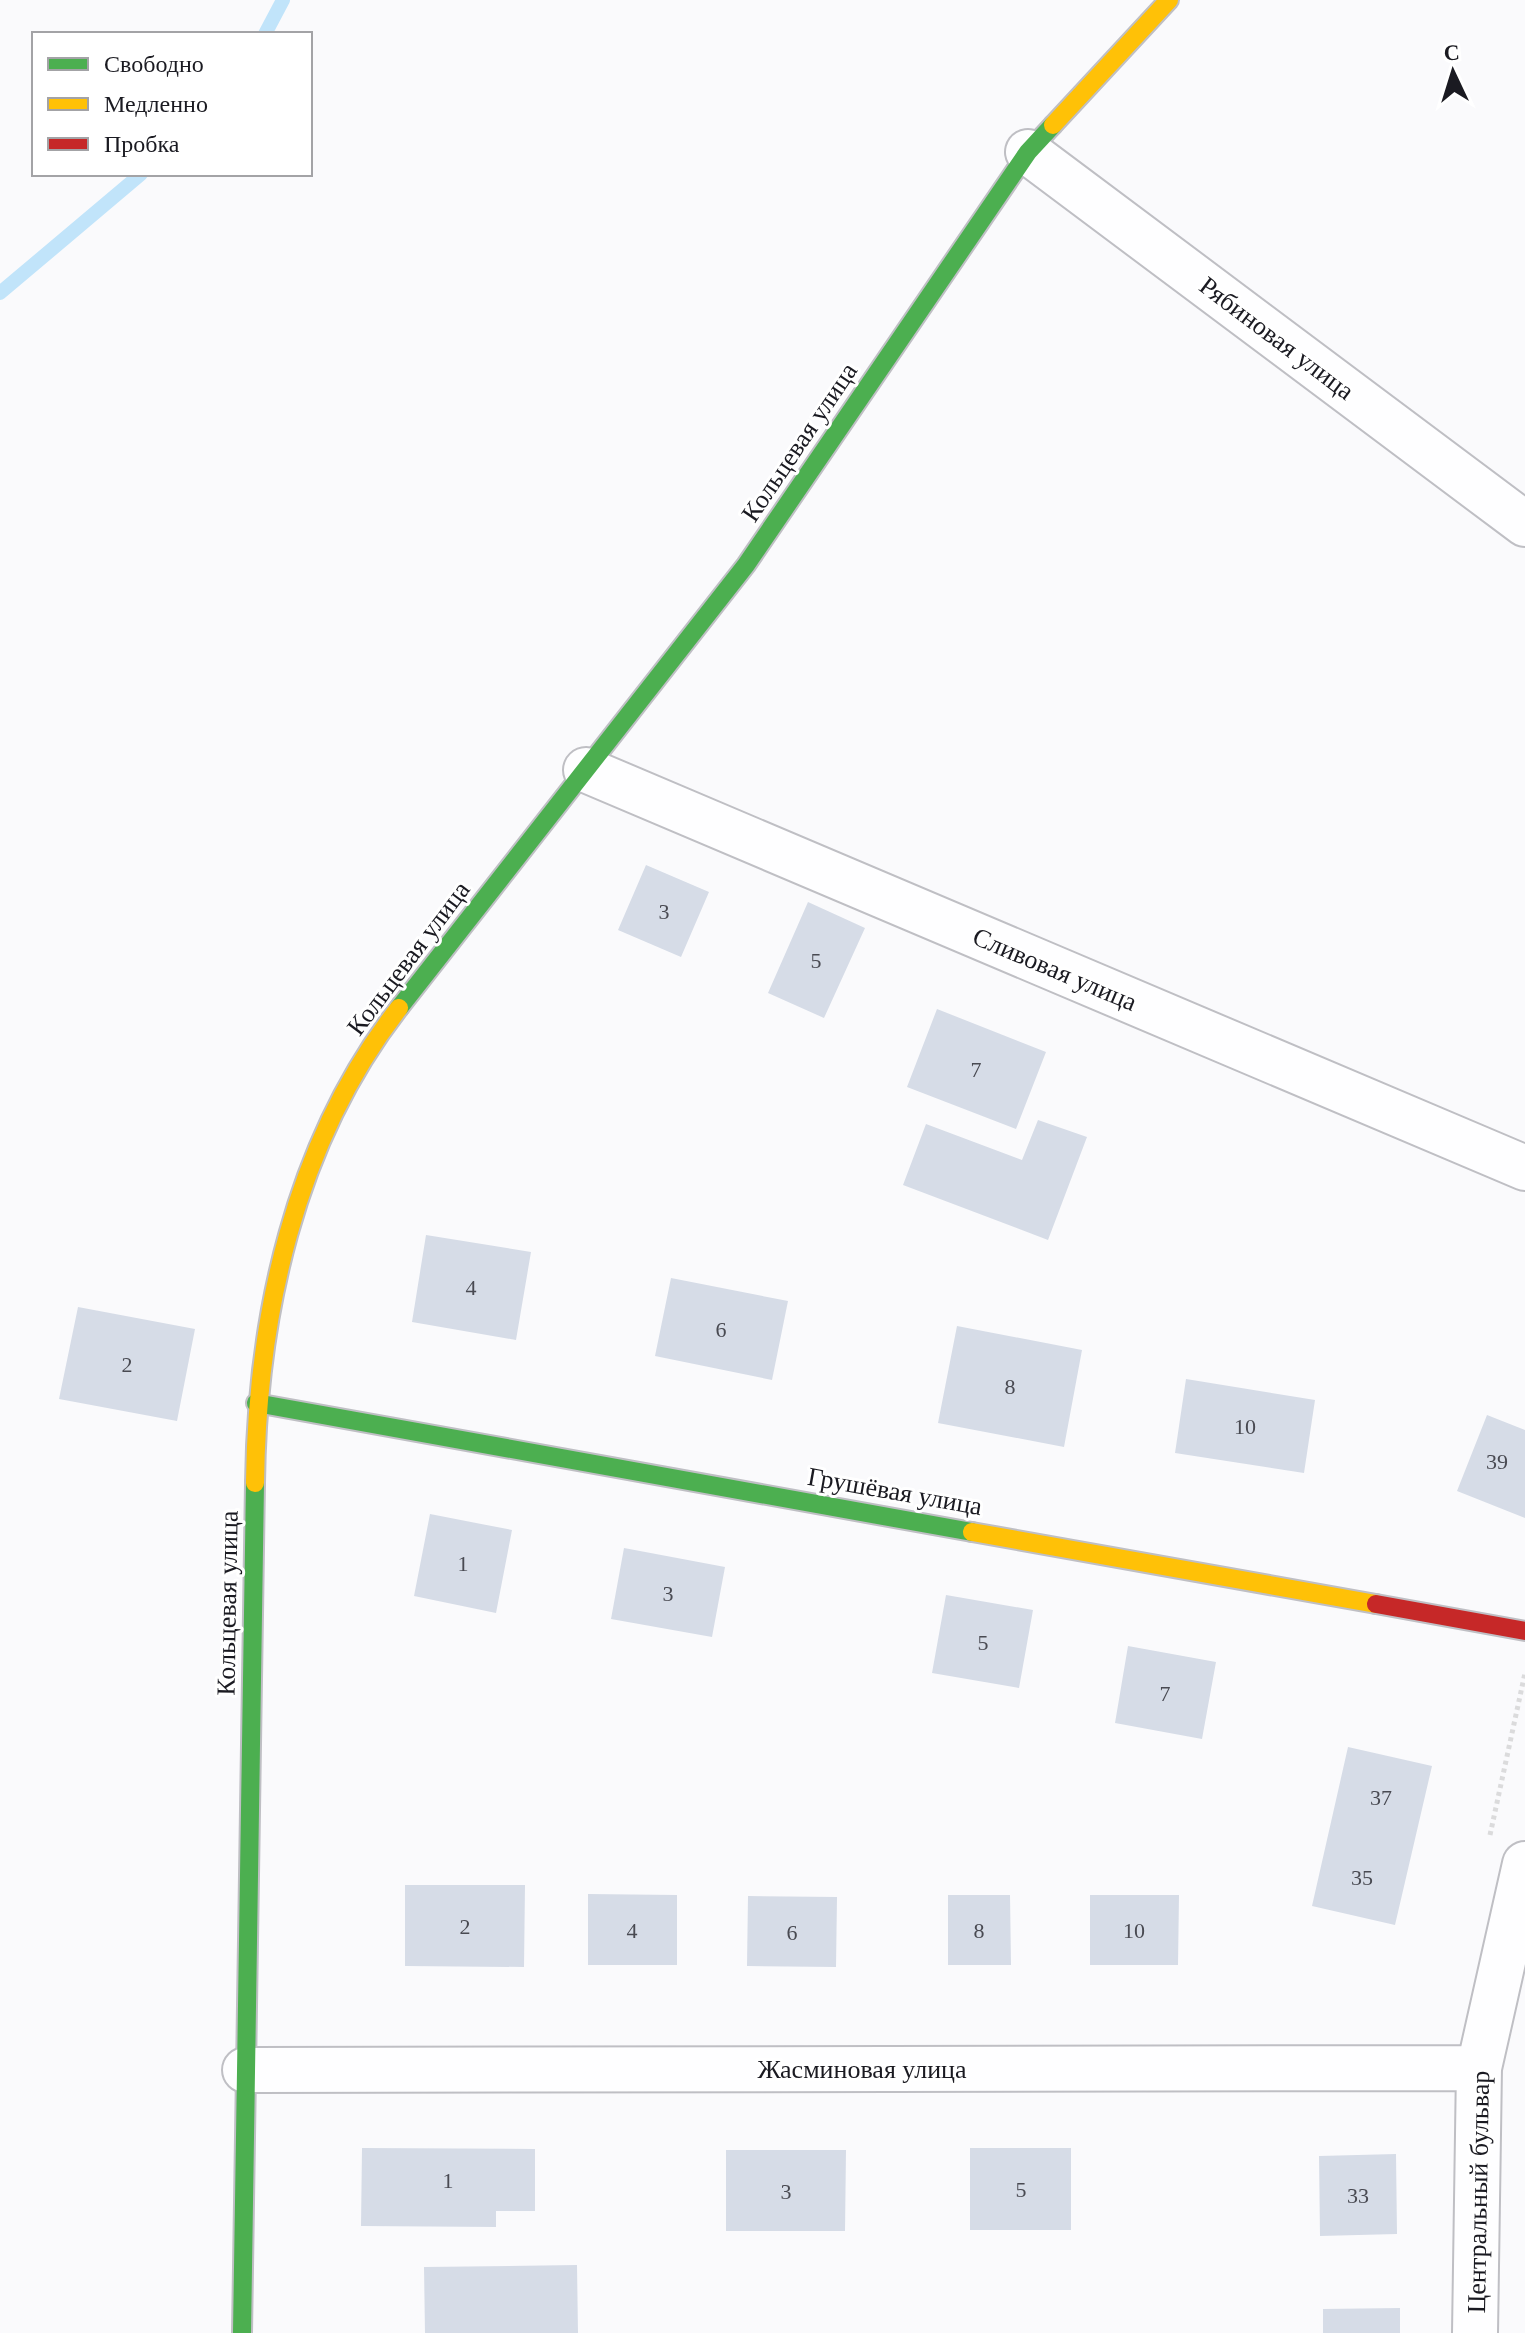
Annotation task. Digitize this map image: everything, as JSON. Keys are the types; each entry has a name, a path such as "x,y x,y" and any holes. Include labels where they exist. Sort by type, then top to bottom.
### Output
{"street":[{"name":"Кольцевая улица","path":"242,2333 256,1403 271,1298 296,1207 331,1121 380,1033 746,565 1028,152 1169,0"},
{"name":"Рябиновая улица","path":"1028,152 1525,524"},
{"name":"Сливовая улица","path":"586,770 1525,1168"},
{"name":"Грушёвая улица","path":"256,1403 1525,1631"},
{"name":"Центральный бульвар","path":"1475,2333 1479,2068 1525,1864"},
{"name":"Жасминовая улица","path":"245,2070 1479,2068"}],"building":[{"path":"646,865 709,892 681,957 618,930"},
{"path":"808,902 865,928 824,1018 768,993"},
{"path":"937,1009 1046,1052 1016,1129 907,1087"},
{"path":"1038,1120 1087,1137 1048,1240 903,1185 926,1124 1022,1160"},
{"path":"426,1235 531,1252 516,1340 412,1322"},
{"path":"671,1278 788,1301 772,1380 655,1356"},
{"path":"78,1307 195,1329 177,1421 59,1399"},
{"path":"957,1326 1082,1350 1064,1447 938,1423"},
{"path":"1186,1379 1315,1400 1304,1473 1175,1453"},
{"path":"1487,1415 1525,1430 1525,1518 1457,1491"},
{"path":"430,1514 512,1530 496,1613 414,1596"},
{"path":"624,1548 725,1567 712,1637 611,1619"},
{"path":"946,1595 1033,1610 1019,1688 932,1673"},
{"path":"1128,1646 1216,1662 1202,1739 1115,1723"},
{"path":"1348,1747 1432,1766 1395,1925 1312,1906"},
{"path":"405,1885 525,1885 524,1967 405,1966"},
{"path":"588,1894 677,1895 677,1965 588,1965"},
{"path":"948,1895 1010,1895 1011,1965 948,1965"},
{"path":"1090,1895 1179,1895 1178,1965 1090,1965"},
{"path":"748,1896 837,1897 836,1967 747,1966"},
{"path":"362,2148 535,2149 535,2211 496,2211 496,2227 361,2226"},
{"path":"970,2148 1071,2148 1071,2230 970,2230"},
{"path":"726,2150 846,2150 845,2231 726,2231"},
{"path":"1396,2154 1397,2234 1320,2236 1319,2156"},
{"path":"577,2265 578,2333 425,2333 424,2267"},
{"path":"1400,2308 1400,2333 1323,2333 1323,2309"}],"waterway":[{"path":"266,32 283,0"},
{"path":"0,293 139,176"}],"traffic: fast":[{"path":"399,1008 746,565 1028,152 1053,125"},
{"path":"256,1403 972,1532"},
{"path":"242,2333 255,1483"}],"traffic: slow":[{"path":"1053,125 1169,0"},
{"path":"255,1483 257,1420 264,1358 288,1234 332,1116 363,1060 399,1008"},
{"path":"972,1532 1376,1604"}],"traffic: jam":[{"path":"1376,1604 1525,1631"}]}
